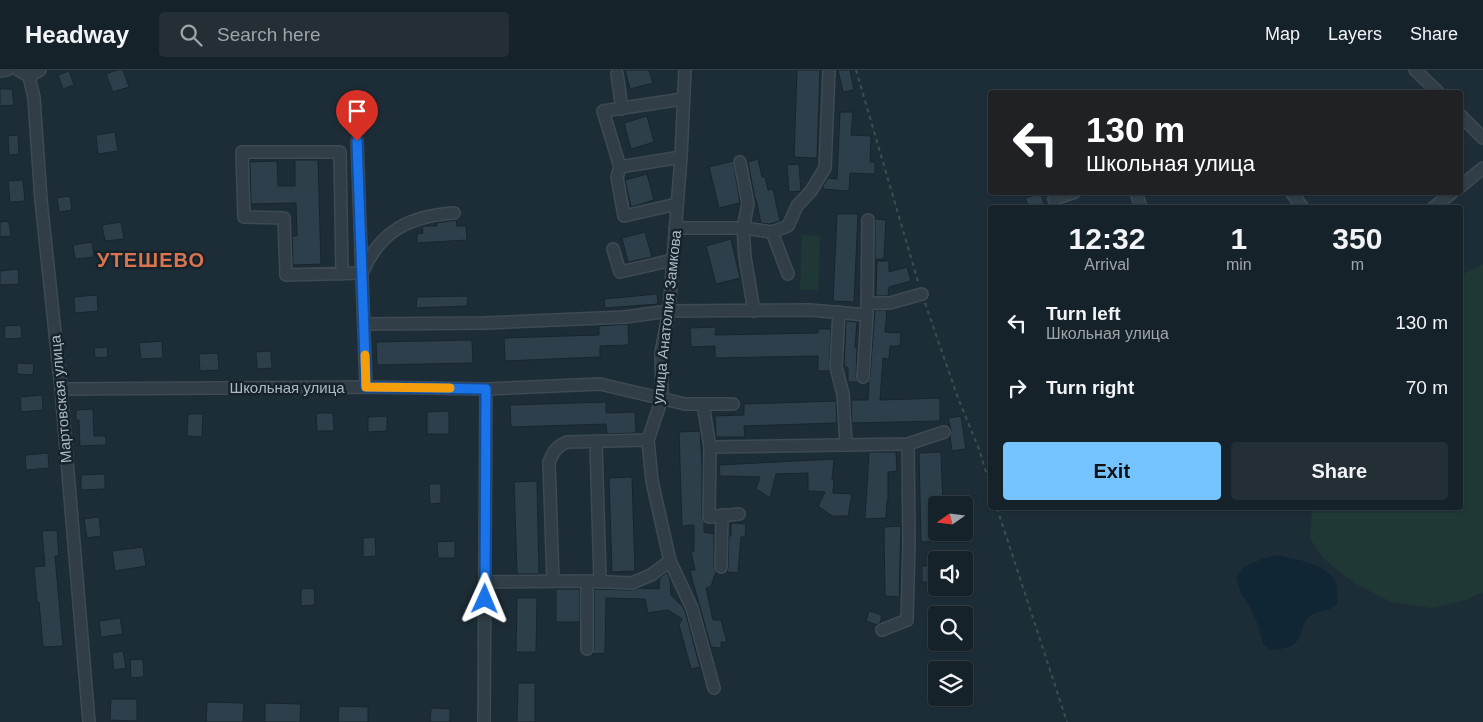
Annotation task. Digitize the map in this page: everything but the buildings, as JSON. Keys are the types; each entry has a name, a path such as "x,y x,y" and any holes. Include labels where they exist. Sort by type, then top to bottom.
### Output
{"street":[{"path":"0,71 7,70"},
{"path":"18,70 29,76 40,70"},
{"name":"улица Анатолия Замкова","path":"685,70 676,228 669,311 662,353 662,398 648,440 652,482 670,561 692,608 714,688"},
{"path":"676,228 743,228 772,232 788,226 797,206 811,191 825,168 829,70"},
{"path":"1415,70 1436,90"},
{"path":"616,74 622,109"},
{"name":"Мартовская улица","path":"29,76 34,98 42,210 61,389 90,722"},
{"path":"677,204 624,216 617,177 620,167 603,111 683,99"},
{"path":"1463,118 1483,138"},
{"path":"357,141 366,387"},
{"path":"342,274 340,152 242,152 244,217 284,218 286,275 342,274 362,273"},
{"path":"620,167 681,156"},
{"path":"740,162 748,204 743,228 745,256 754,311"},
{"path":"1463,185 1483,168"},
{"path":"1054,200 1067,195"},
{"path":"1437,205 1449,195"},
{"path":"362,273 368,258 383,239 402,224 420,217 454,213"},
{"path":"863,377 867,315 868,220"},
{"path":"772,232 788,274"},
{"path":"613,249 620,272 673,260"},
{"path":"867,303 890,303 922,294"},
{"path":"364,324 485,323 625,317 669,311 810,310 867,315"},
{"path":"838,312 836,367 843,394 846,445"},
{"name":"Школьная улица","path":"61,389 366,387 486,389 600,384 685,404 733,404"},
{"path":"484,722 486,389"},
{"path":"703,404 710,447 709,516 739,514"},
{"path":"710,447 908,444 944,432"},
{"path":"553,581 549,462 553,454 559,446 567,442 648,440"},
{"path":"596,442 600,582"},
{"path":"882,630 907,620 909,543 908,444"},
{"path":"721,567 722,516"},
{"path":"485,582 587,581 632,583 651,575 670,561"},
{"path":"587,581 587,649"}],"path":[{"path":"856,70 922,294 988,478"},
{"path":"998,510 1067,722"}],"green space":[{"path":"802,235 820,236 818,290 800,290"},
{"path":"1483,264 1483,592 1466,600 1431,608 1391,602 1356,584 1325,560 1310,539 1312,510 1463,510 1463,274"}],"water":[{"path":"1276,555 1310,563 1326,571 1336,583 1338,603 1328,610 1314,613 1307,619 1300,636 1292,645 1271,650 1263,644 1258,625 1241,593 1236,578 1244,567"}],"slow traffic":[{"path":"365,355 366,387 450,388"}],"district":[{"name":"УТЕШЕВО","path":"151,260"}],"route":[{"path":"357,141 366,387 486,389 485,599"}]}
